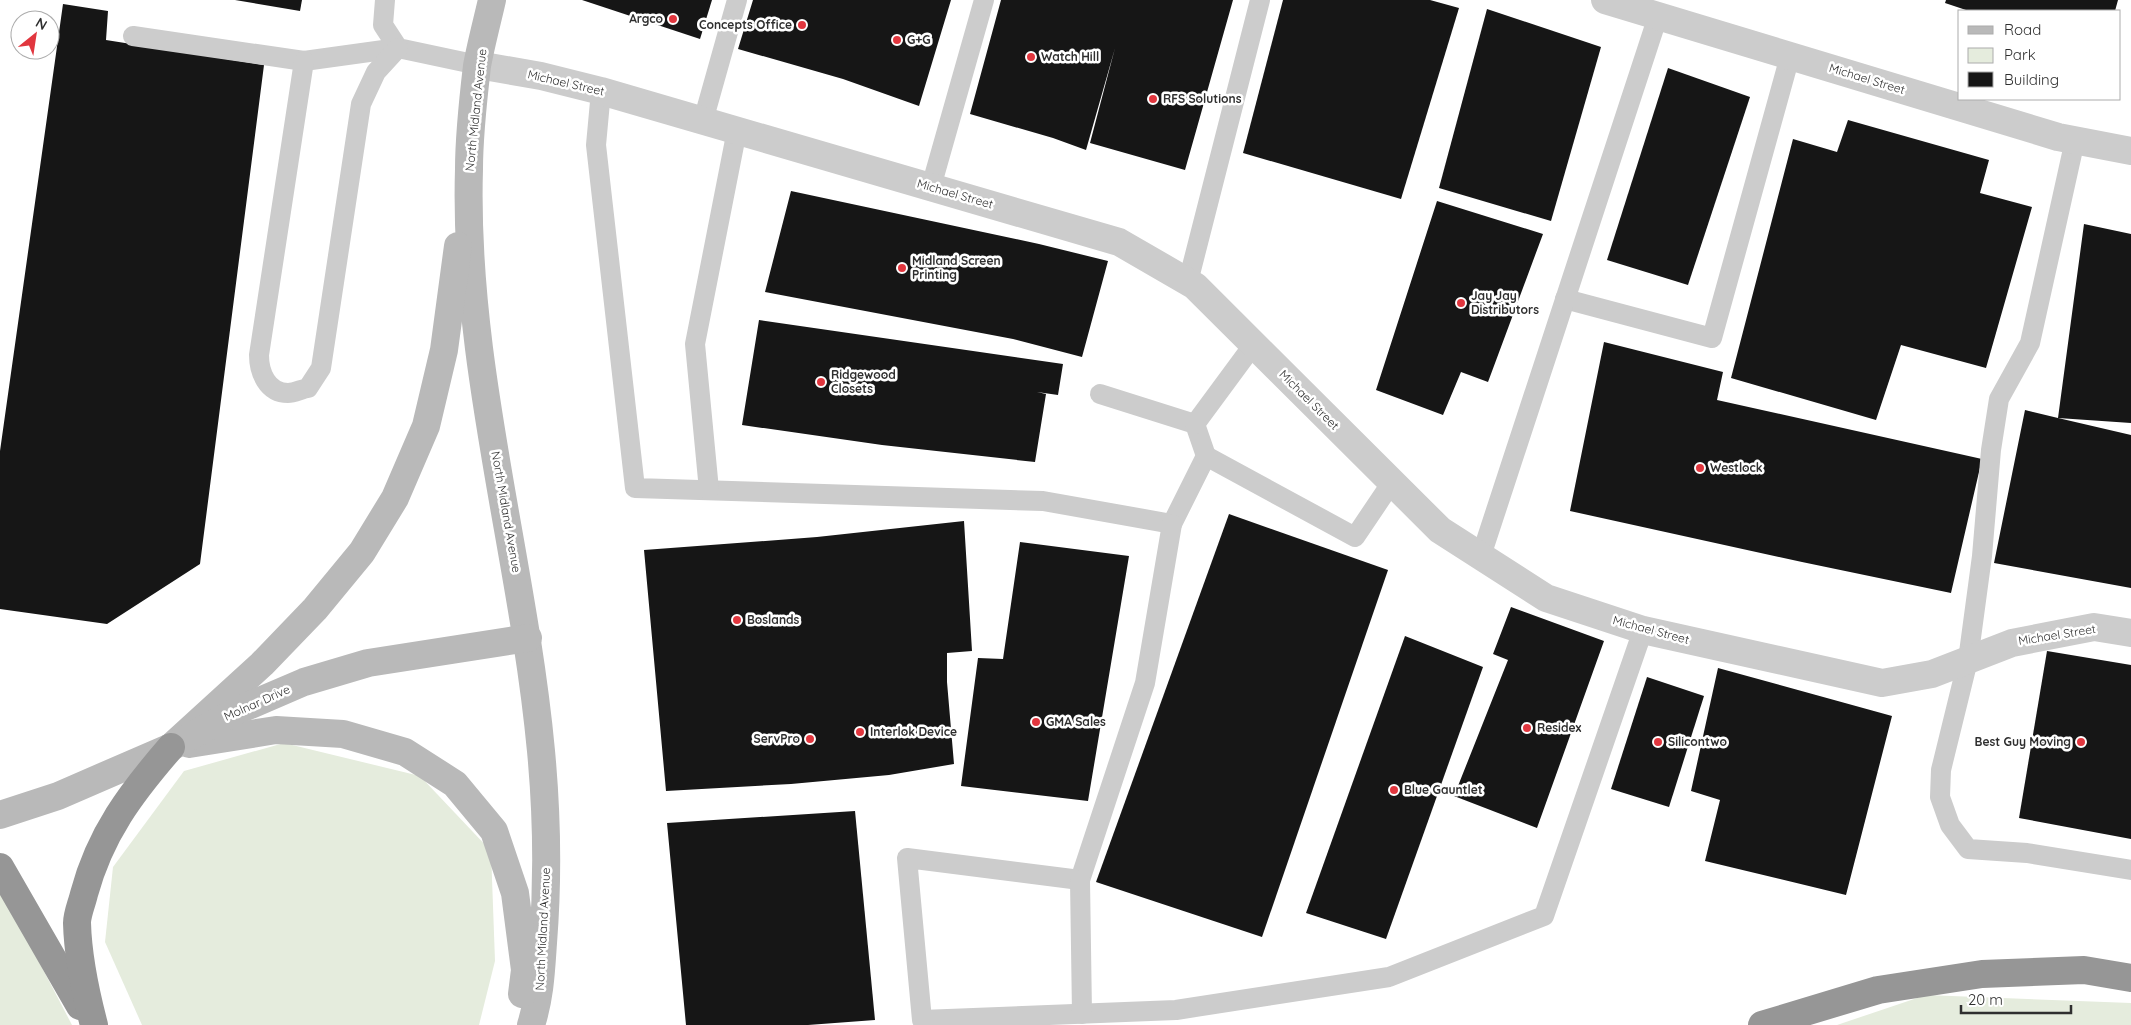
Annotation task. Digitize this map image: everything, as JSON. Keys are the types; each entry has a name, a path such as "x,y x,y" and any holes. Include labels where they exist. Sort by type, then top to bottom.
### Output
{"highway":[{"path":"92,1025 82,977 77,921 90,873 111,824 140,783 171,747"},
{"path":"0,866 92,1025"},
{"path":"1762,1025 1878,990 1982,974 2084,970 2131,978"}],"street":[{"name":"North Midland Avenue","path":"492,0 478,65 468,169 471,269 483,377 528,638 537,706 546,814 546,903 538,1001 531,1025"},
{"name":"Michael Street","path":"1605,0 2074,140 2131,151"},
{"name":"Michael Street","path":"478,65 541,76 601,91 1119,242 1195,286 1440,530 1546,598 1643,630 1882,682 1932,674 2012,643 2094,627 2131,633"},
{"path":"171,747 262,664 315,609 362,552 395,498 426,426 444,350 468,169"},
{"name":"Molnar Drive","path":"0,815 58,796 171,747 234,712 304,682 368,663 528,638"},
{"path":"171,747 276,730 344,734 405,752 455,784 494,831 515,893 524,970 518,1025"}],"lane":[{"path":"385,0 383,25 398,48"},
{"path":"703,121 737,0"},
{"path":"931,187 984,0"},
{"path":"1188,282 1260,0"},
{"path":"1480,556 1658,16"},
{"path":"133,36 304,61 398,48 478,65"},
{"path":"304,61 259,355 259,369 270,386 287,393 308,388 322,368 361,104 376,72 398,48"},
{"path":"1565,298 1712,338 1790,56"},
{"path":"601,91 596,145 635,488 1043,502 1172,524"},
{"path":"709,490 695,344 737,130"},
{"path":"2074,140 2030,343 1999,399 1991,450 1982,556 1968,660 1941,770 1940,797 1950,825 1968,849 2027,853 2131,870"},
{"path":"1196,424 1254,344"},
{"path":"1100,394 1196,424"},
{"path":"1082,1014 1080,880 1145,683 1172,524 1206,456 1196,424"},
{"path":"1206,456 1355,537 1392,482"},
{"path":"1080,880 907,858 922,1020 1176,1010 1389,977 1544,916 1643,630"}],"green space":[{"path":"284,743 420,776 491,851 495,961 479,1025 142,1025 105,942 113,867 184,771"},
{"path":"0,887 72,1025 0,1025"},
{"path":"1926,995 2131,1003 2131,1025 1837,1025"}],"building":[{"path":"235,0 302,0 300,11"},
{"name":"Argco","path":"582,0 712,0 700,39"},
{"path":"753,0 951,0 919,106 843,79 738,49"},
{"path":"1001,0 1233,0 1185,170 1090,143 1115,48 1086,150 1053,138 970,114"},
{"path":"1283,0 1430,0 1459,8 1401,199 1243,153"},
{"path":"1946,0 2118,0 2115,10 1966,10 1945,3"},
{"path":"63,4 108,11 106,40 264,65 200,564 107,624 0,609 0,451 55,60 60,60 60,25"},
{"path":"1487,9 1601,47 1551,221 1439,188"},
{"path":"1668,68 1750,97 1688,285 1607,260"},
{"path":"1848,120 1989,160 1980,193 2032,207 1986,368 1901,345 1876,420 1731,378 1793,139 1837,152"},
{"name":"Midland Screen Printing","path":"791,191 1039,244 1108,261 1082,357 1013,339 765,292"},
{"name":"Jay Jay Distributors","path":"1437,201 1543,234 1488,382 1461,372 1443,415 1376,390"},
{"path":"2084,224 2131,234 2131,423 2058,418"},
{"path":"759,320 1063,364 1058,395 1037,392 1046,394 1035,462 882,445 742,425"},
{"name":"Westlock","path":"1604,342 1723,372 1717,400 1982,459 1951,593 1570,511"},
{"path":"2025,410 2131,435 2131,588 1994,563"},
{"path":"1229,514 1388,570 1262,937 1096,882"},
{"path":"964,521 972,651 947,653 947,682 954,764 889,775 791,784 666,791 644,550 817,537"},
{"name":"GMA Sales","path":"1020,542 1129,556 1088,801 961,786 978,658 1003,659"},
{"name":"Residex","path":"1511,607 1604,641 1537,828 1454,796 1508,660 1493,654"},
{"name":"Blue Gauntlet","path":"1405,636 1483,667 1386,939 1306,913"},
{"name":"Best Guy Moving","path":"2047,651 2131,665 2131,839 2019,818"},
{"path":"1718,668 1892,716 1846,895 1705,861 1720,800 1691,791"},
{"name":"Silicontwo","path":"1647,677 1704,696 1669,807 1611,789"},
{"path":"855,811 875,1020 808,1025 686,1025 667,823"}],"place":[{"name":"Argco","path":"673,19"},
{"name":"Concepts Office","path":"802,25"},
{"name":"G+G","path":"897,40"},
{"name":"Watch Hill","path":"1031,57"},
{"name":"RFS Solutions","path":"1153,99"},
{"name":"Midland Screen Printing","path":"902,268"},
{"name":"Jay Jay Distributors","path":"1461,303"},
{"name":"Ridgewood Closets","path":"821,382"},
{"name":"Westlock","path":"1700,468"},
{"name":"Boslands","path":"737,620"},
{"name":"GMA Sales","path":"1036,722"},
{"name":"Residex","path":"1527,728"},
{"name":"Interlok Device","path":"860,732"},
{"name":"ServPro","path":"810,739"},
{"name":"Silicontwo","path":"1658,742"},
{"name":"Best Guy Moving","path":"2081,742"},
{"name":"Blue Gauntlet","path":"1394,790"}]}
